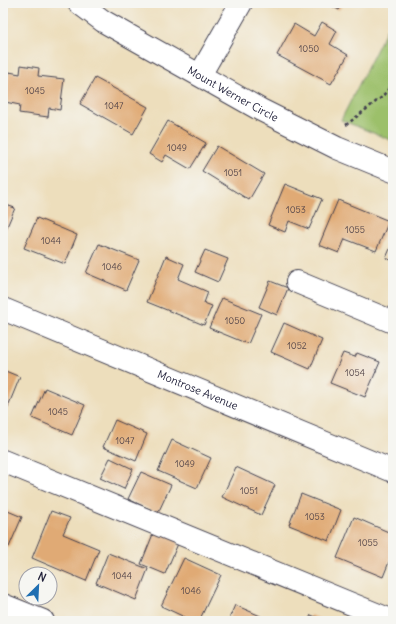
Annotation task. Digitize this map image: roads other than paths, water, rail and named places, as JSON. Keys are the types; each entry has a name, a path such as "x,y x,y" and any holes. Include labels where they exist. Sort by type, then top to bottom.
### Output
{"street":[{"name":"Mount Werner Circle","path":"79,3 103,21 298,129 393,171"},
{"path":"200,76 241,3"},
{"path":"297,282 393,322"},
{"name":"Montrose Avenue","path":"3,309 393,471"},
{"path":"3,461 393,621"},
{"path":"3,604 43,621"}]}
